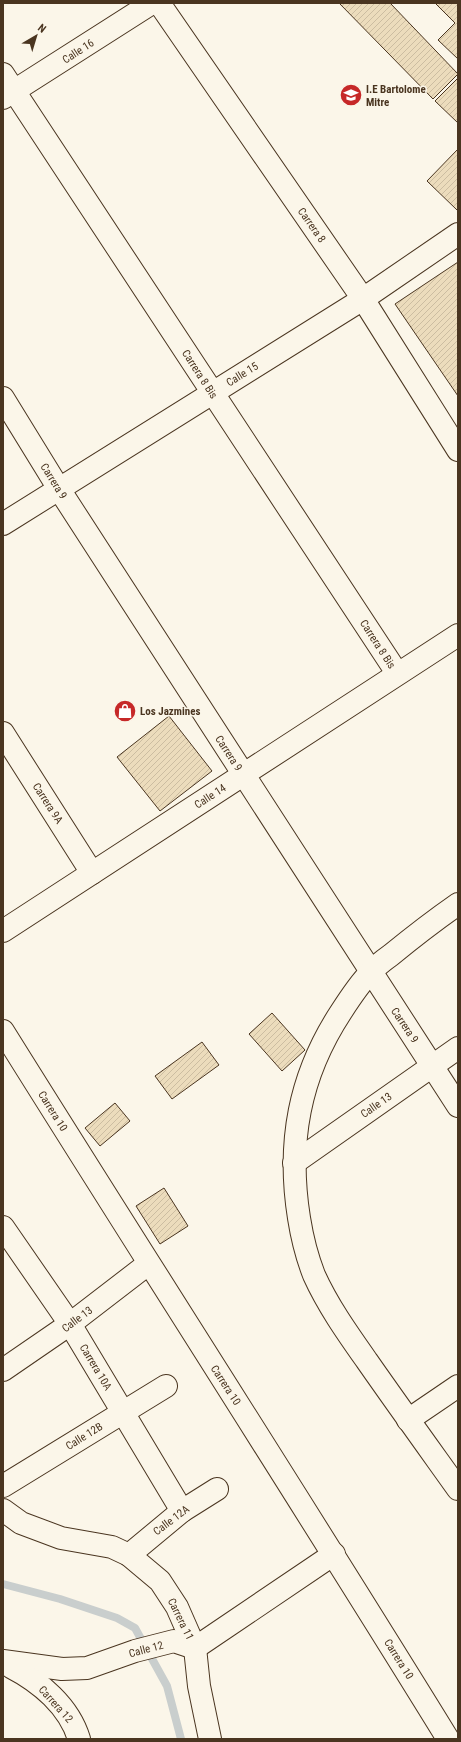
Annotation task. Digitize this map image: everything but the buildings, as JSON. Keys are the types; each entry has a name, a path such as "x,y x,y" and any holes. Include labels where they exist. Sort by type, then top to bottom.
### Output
{"street":[{"name":"Calle 16","path":"7,88 152,3"},
{"name":"Carrera 8","path":"159,3 363,299 458,450"},
{"name":"Carrera 8 Bis","path":"7,88 212,393 397,673"},
{"name":"Calle 15","path":"3,524 363,299 458,234"},
{"name":"Carrera 9","path":"3,398 59,489 458,1106"},
{"name":"Calle 14","path":"3,931 397,673 458,635"},
{"name":"Carrera 9A","path":"3,734 92,873"},
{"path":"455,1479 408,1420 330,1306 314,1274 303,1240 296,1198 294,1163 297,1121 304,1088 314,1061 337,1018 354,992 370,972 412,937 458,904"},
{"name":"Carrera 10","path":"3,1031 148,1264 334,1554 448,1739"},
{"name":"Calle 13","path":"294,1163 458,1048"},
{"name":"Carrera 10A","path":"3,1227 70,1324 182,1511"},
{"name":"Calle 13","path":"3,1370 70,1324 148,1264"},
{"name":"Calle 12B","path":"3,1486 166,1386"},
{"path":"408,1420 458,1386"},
{"name":"Calle 12A","path":"129,1555 182,1511 217,1489"},
{"name":"Carrera 11","path":"3,1510 21,1524 55,1536 112,1547 129,1555 160,1581 177,1606 195,1648 199,1686 210,1739"},
{"path":"195,1648 334,1554"},
{"name":"Calle 12","path":"3,1662 62,1669 87,1668 135,1651 174,1641 195,1648"},
{"name":"Carrera 12","path":"3,1662 30,1677 49,1692 75,1726 79,1739"}],"waterway":[{"path":"3,1584 60,1599 117,1618 135,1628 167,1686 181,1739"}],"place":[{"name":"I.E Bartolome Mitre","path":"351,95"},
{"name":"Los Jazmines","path":"125,711"}]}
